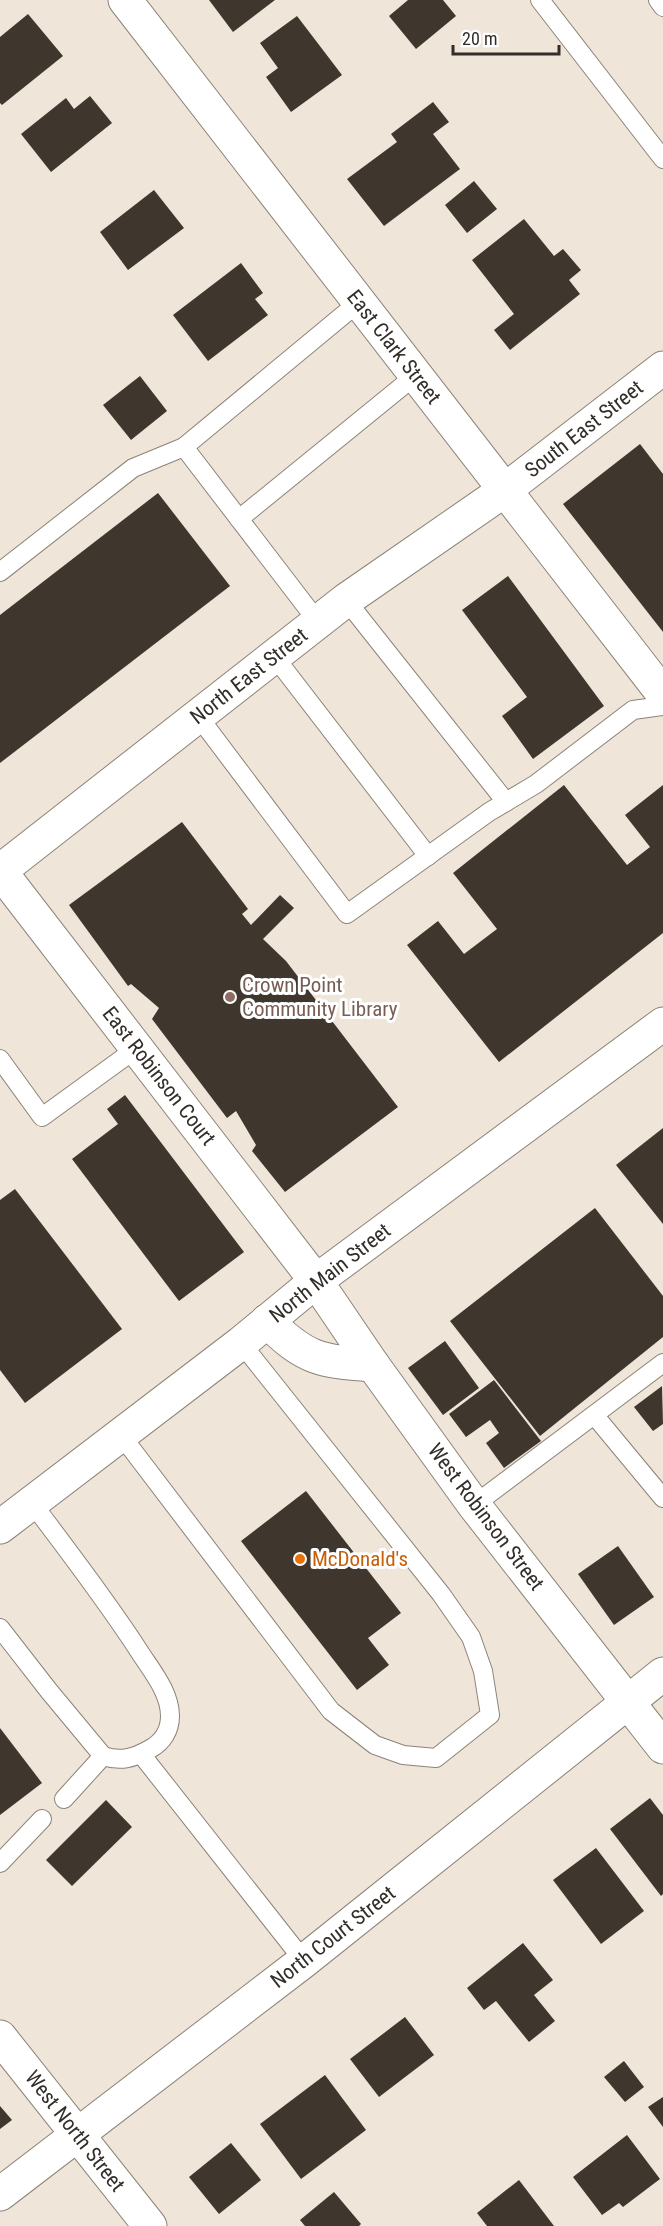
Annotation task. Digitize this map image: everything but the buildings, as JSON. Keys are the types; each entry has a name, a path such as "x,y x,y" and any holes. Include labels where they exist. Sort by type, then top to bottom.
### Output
{"street":[{"name":"East Clark Street","path":"125,0 663,694"},
{"name":"South East Street","path":"505,490 663,368"},
{"name":"North East Street","path":"0,871 346,600 505,490"},
{"name":"East Robinson Court","path":"0,871 316,1281"},
{"name":"North Main Street","path":"0,1527 241,1343 316,1281 663,1024"},
{"name":"West Robinson Street","path":"316,1281 373,1365 474,1505 663,1747"},
{"path":"267,1321 301,1351 331,1362 373,1365"},
{"name":"North Court Street","path":"0,2194 304,1961 663,1674"},
{"name":"West North Street","path":"0,2037 150,2226"}],"lane":[{"path":"540,0 663,159"},
{"path":"658,0 663,7"},
{"path":"0,572 133,468 184,447 359,302"},
{"path":"239,519 416,375"},
{"path":"184,447 318,622"},
{"path":"346,600 506,802"},
{"path":"274,656 428,856"},
{"path":"198,716 347,914 506,802 536,784 633,710 663,706"},
{"path":"0,1059 42,1117 137,1048"},
{"path":"121,1435 330,1711 375,1745 403,1755 436,1758 490,1714 483,1671 471,1637 441,1594 241,1343"},
{"path":"474,1505 663,1363"},
{"path":"595,1416 663,1498"},
{"path":"0,1628 103,1756 115,1760 127,1759 154,1747 164,1738 171,1715 167,1697 113,1611 32,1503"},
{"path":"141,1754 304,1961"},
{"path":"64,1799 103,1756"},
{"path":"0,1863 42,1819"}],"place":[{"name":"Crown Point Community Library","path":"230,997"},
{"name":"McDonald's","path":"300,1559"}]}
